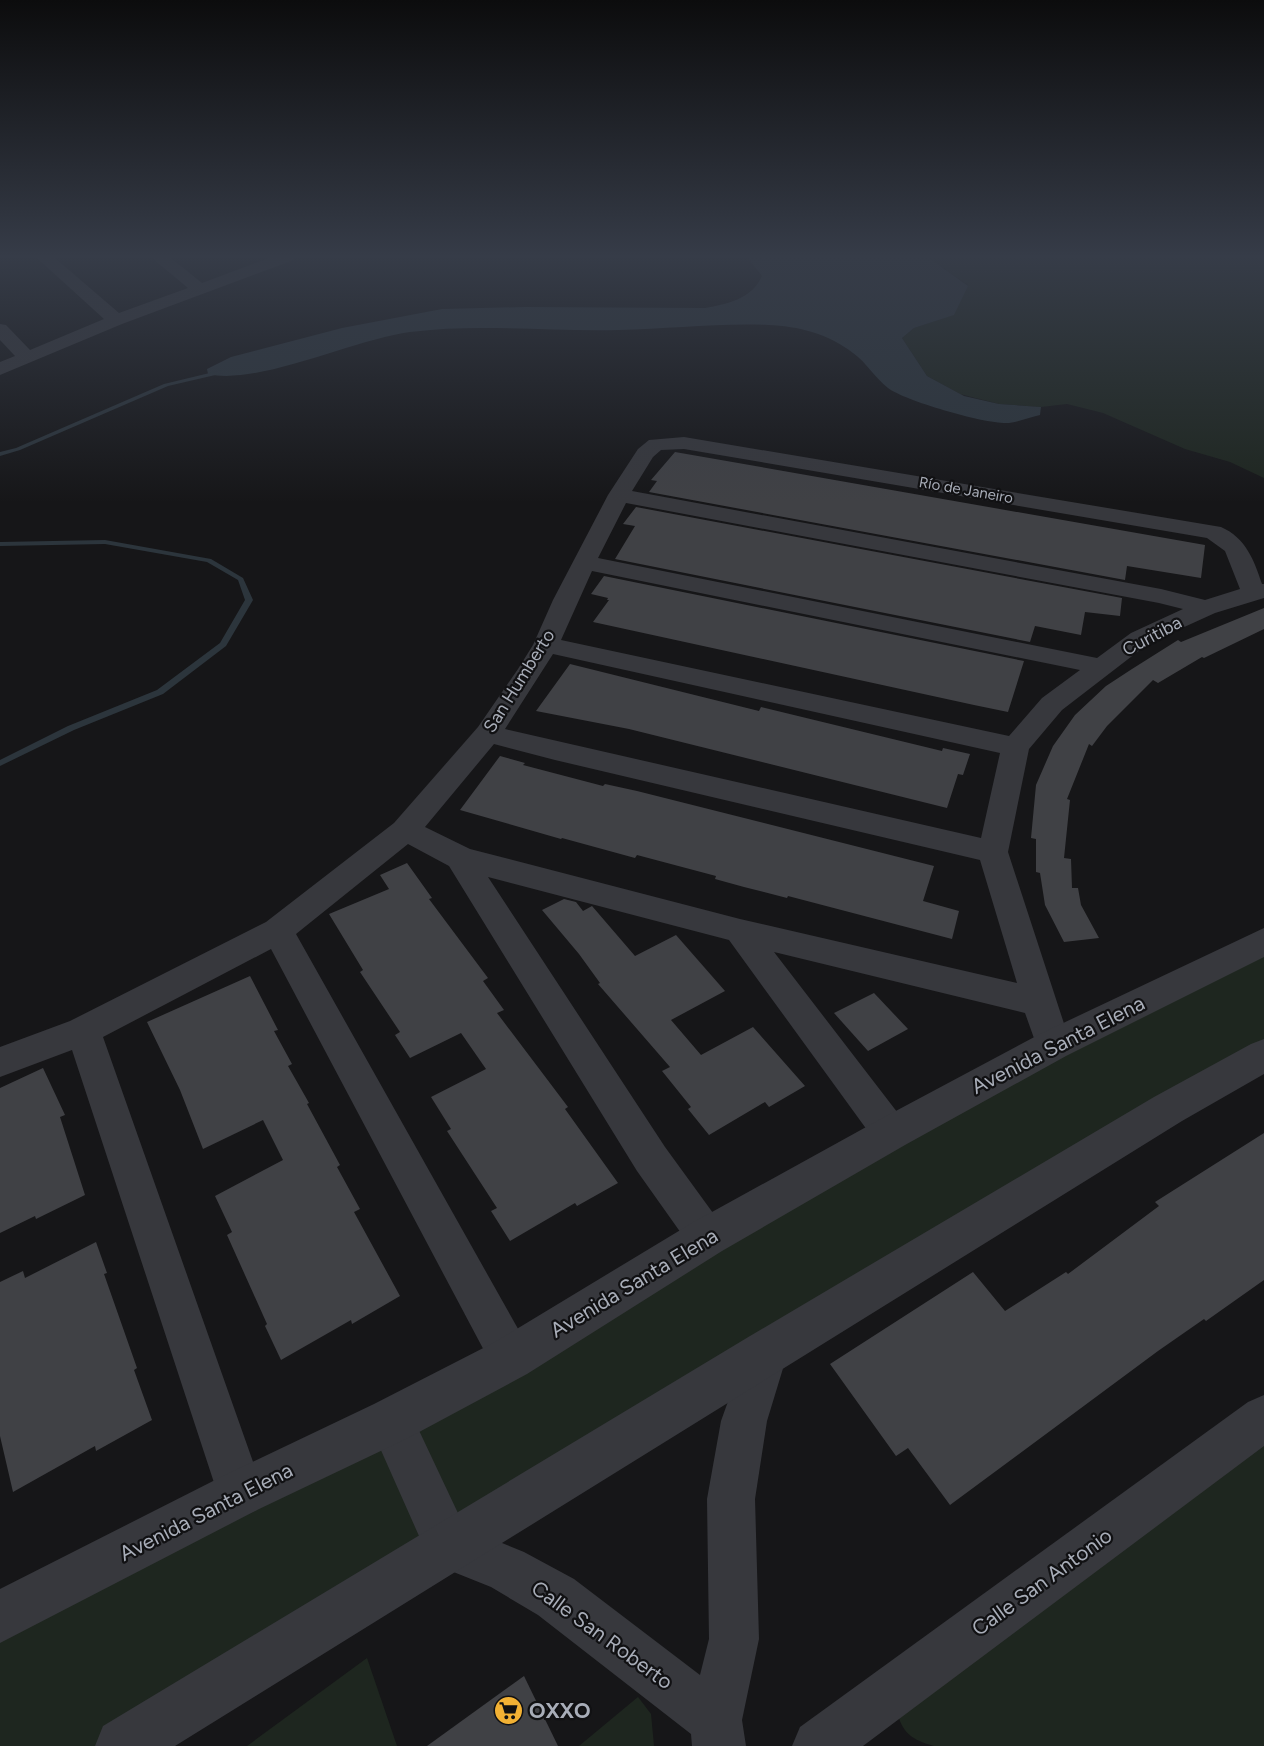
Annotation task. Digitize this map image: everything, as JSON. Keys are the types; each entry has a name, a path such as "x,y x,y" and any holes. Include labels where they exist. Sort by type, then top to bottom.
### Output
{"street":[{"path":"10,339 26,357"},
{"path":"0,369 69,339"},
{"name":"Río de Janeiro","path":"645,453 656,444 684,443 1213,532 1229,539 1238,549 1259,592"},
{"name":"San Humberto","path":"0,1062 83,1031 278,931 405,830 488,733 546,645 565,600 619,495 645,453"},
{"path":"619,495 1161,596 1206,608"},
{"path":"586,563 1100,666"},
{"name":"Curitiba","path":"1015,747 1052,704 1140,638 1206,608 1259,592"},
{"path":"546,645 1015,747 993,852 1053,1045"},
{"path":"488,733 993,852"},
{"path":"405,830 460,858 740,931 1038,1002"},
{"path":"460,858 651,1159 707,1237"},
{"path":"278,931 511,1358"},
{"path":"740,931 891,1133"},
{"name":"Avenida Santa Elena","path":"0,1617 240,1493 392,1421 511,1358 707,1237 891,1133 1053,1045 1264,941"},
{"path":"83,1031 240,1493"},
{"path":"123,1746 766,1352 1168,1109 1264,1055"},
{"name":"Calle San Roberto","path":"718,1733 734,1639 731,1499 744,1421 766,1352"},
{"name":"Calle San Antonio","path":"819,1746 1264,1418"},
{"path":"392,1421 448,1546"},
{"name":"Calle San Roberto","path":"448,1546 507,1569 556,1597 718,1733"}],"shaded area":[{"path":"298,339 375,339 279,368 228,376 208,374 207,369 231,357"},
{"path":"831,339 903,339 927,376 964,396 999,404 1041,407 1040,415 1009,423 998,423 911,399 888,388 858,357"},
{"path":"903,339 1264,339 1264,478 1230,462 1185,449 1103,413 1067,404 1041,407 999,404 960,394 927,376"},
{"path":"1264,941 1264,1055 123,1746 0,1746 0,1617"},
{"path":"1264,1429 1264,1746 934,1746 914,1738 905,1730 897,1711"},
{"path":"367,1658 397,1746 247,1746"},
{"path":"638,1697 651,1714 654,1746 579,1746"}],"building":[{"path":"675,452 1205,545 1201,578 1127,566 1125,580 649,492 657,481 651,480"},
{"path":"636,507 1122,598 1120,616 1085,612 1081,635 1035,626 1030,642 615,559 635,526 623,524"},
{"path":"604,576 1024,661 1008,712 593,622 609,600 591,594"},
{"path":"1264,608 1264,629 1202,657 1158,683 1153,680 1107,726 1092,746 1089,744 1067,799 1070,800 1064,858 1071,859 1072,888 1078,888 1081,905 1099,938 1064,942 1045,905 1040,873 1036,872 1036,839 1031,838 1036,785 1053,746 1075,715 1106,686 1178,640 1181,642"},
{"path":"570,664 759,711 761,707 942,751 943,748 970,754 963,775 958,774 947,808 629,729 536,711"},
{"path":"500,756 525,763 523,765 603,786 605,784 637,791 934,866 923,901 959,911 952,939 788,896 787,898 744,887 715,879 716,876 637,855 635,858 561,839 460,810"},
{"path":"407,863 432,898 429,899 488,978 483,981 504,1010 497,1013 568,1107 565,1109 618,1183 577,1206 575,1203 510,1241 491,1211 497,1208 447,1131 451,1129 431,1097 486,1069 461,1033 410,1058 395,1035 400,1032 360,972 363,970 329,914 389,889 380,875"},
{"path":"564,899 576,902 583,911 592,906 635,956 676,935 725,991 671,1020 701,1055 753,1027 805,1086 769,1107 765,1102 709,1135 688,1109 691,1107 662,1071 670,1067 598,984 600,983 579,954 542,910"},
{"path":"250,976 278,1030 274,1031 292,1064 288,1066 309,1103 307,1104 340,1165 337,1167 360,1209 354,1212 400,1296 352,1324 351,1320 281,1360 227,1235 232,1232 215,1196 283,1160 263,1120 203,1149 180,1090 147,1022"},
{"path":"874,993 908,1029 868,1051 834,1013"},
{"path":"43,1068 65,1115 60,1117 85,1195 36,1219 35,1216 0,1233 0,1088"},
{"path":"1264,1133 1264,1280 1158,1351 950,1505 908,1448 896,1456 830,1364 973,1272 1005,1311 1066,1272 1068,1274 1159,1206 1155,1202"},
{"path":"96,1242 107,1273 104,1274 137,1368 134,1370 152,1420 96,1451 95,1446 13,1492 0,1436 0,1282 23,1271 25,1278"},
{"name":"OXXO","path":"524,1676 558,1746 427,1746"}],"waterway":[{"path":"0,454 18,449 166,385 222,372"},
{"path":"0,544 105,542 209,560 241,579 249,600 223,644 160,692 71,728 0,763"}],"place":[{"name":"OXXO","path":"508,1711"}]}
